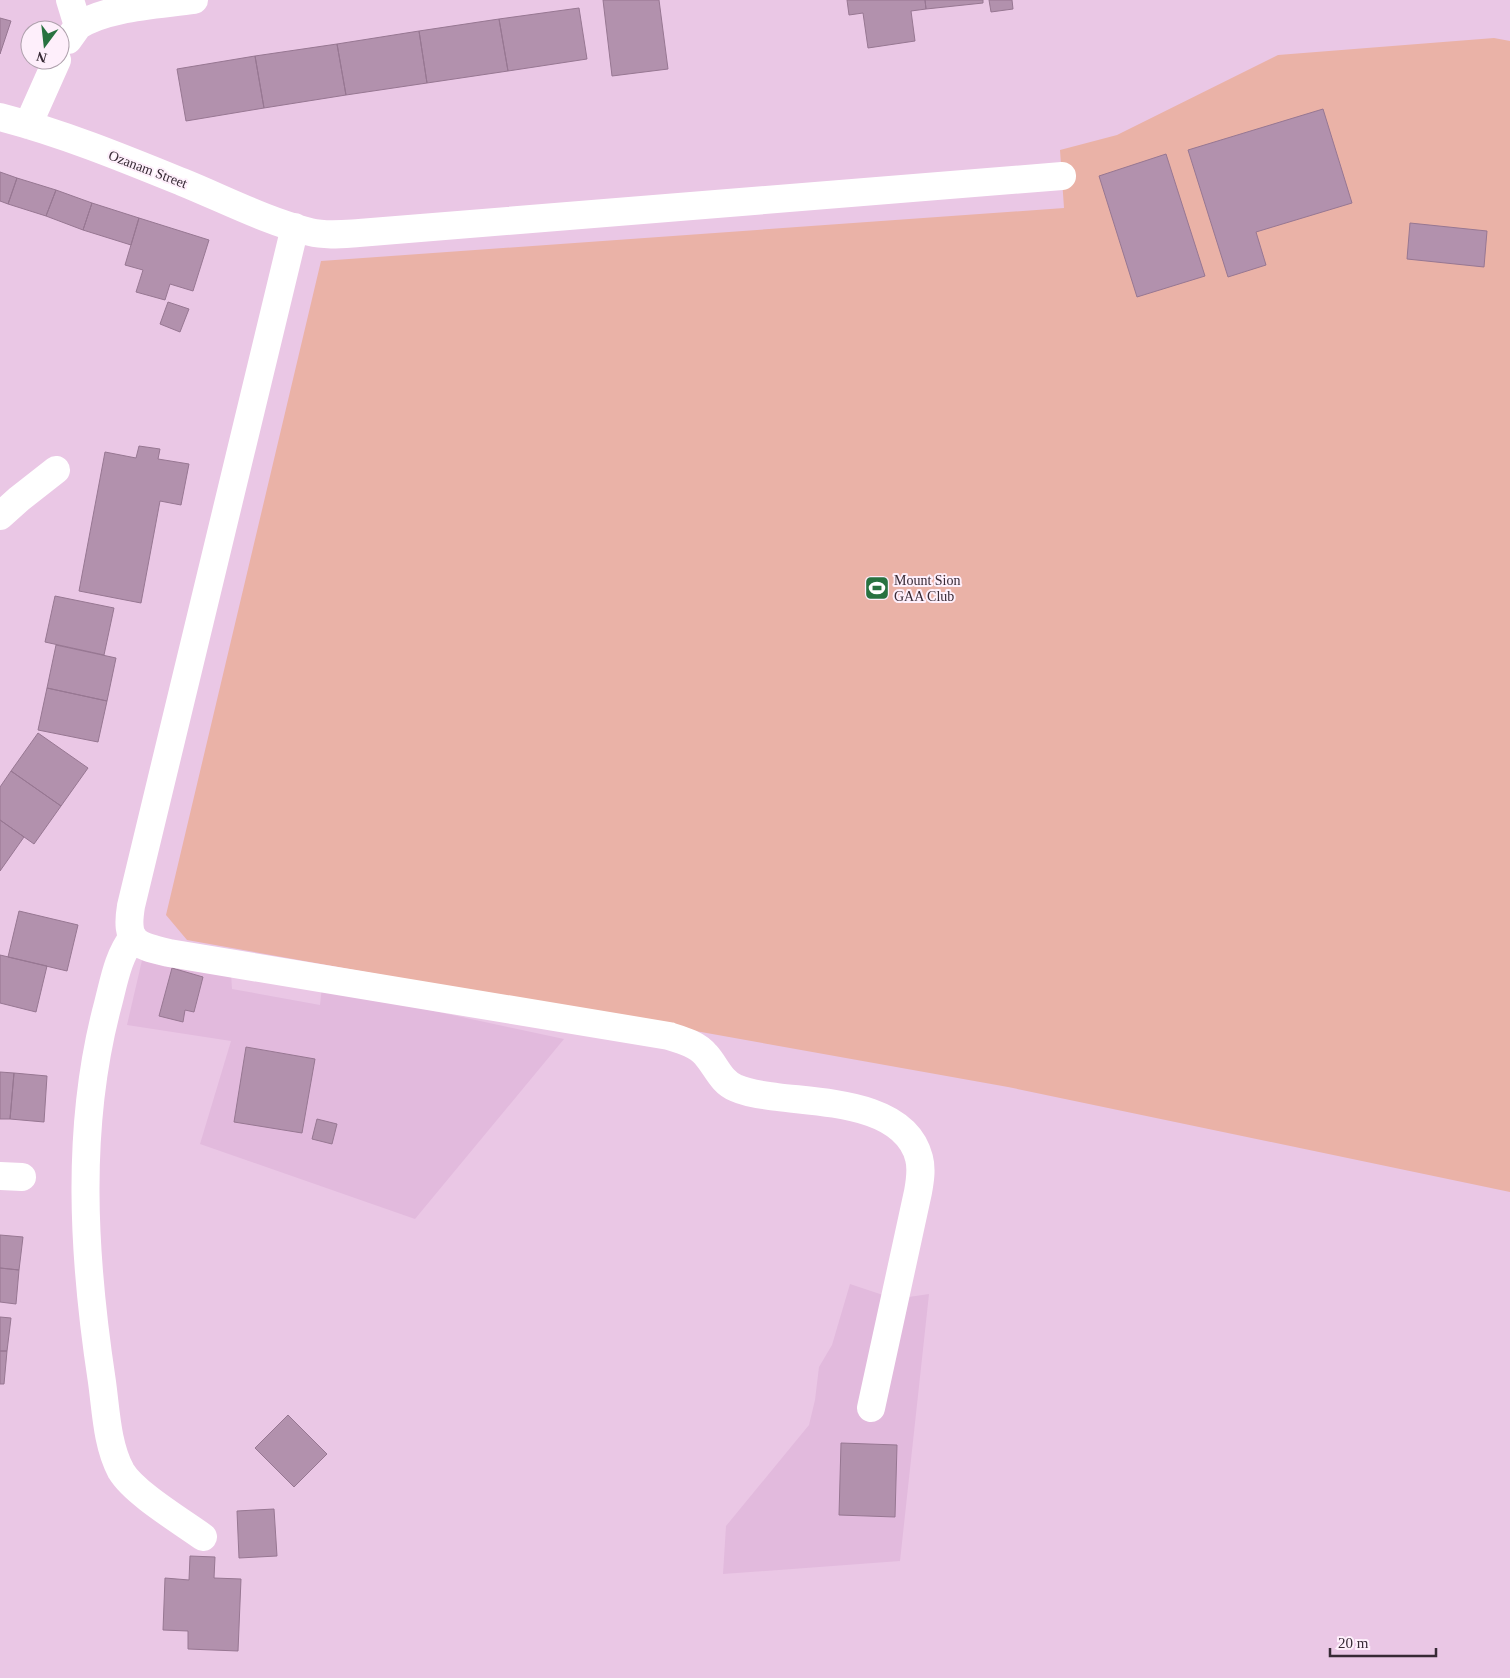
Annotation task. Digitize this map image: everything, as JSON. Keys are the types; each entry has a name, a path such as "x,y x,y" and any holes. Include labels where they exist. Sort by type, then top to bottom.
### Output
{"street":[{"path":"70,0 78,26"},
{"path":"70,37 78,26 92,18 112,12 194,0"},
{"path":"28,125 53,70"},
{"name":"Ozanam Street","path":"0,117 104,152 273,220 311,232 326,234 359,234 1062,176"},
{"path":"295,227 131,906 128,926 133,937 145,946 169,952 669,1036 700,1049 706,1054 722,1078 736,1089 761,1095 850,1106 868,1111 901,1129 913,1143 919,1159 920,1176 871,1408"},
{"path":"0,516 56,470"},
{"path":"133,937 122,952 112,986 100,1039 90,1098 85,1162 91,1301 111,1442 121,1470 132,1485 203,1537"}],"shaded area":[{"name":"Mount Sion GAA Club","path":"1494,38 1510,41 1510,1192 1008,1087 187,940 166,915 321,261 1064,208 1060,150 1117,135 1278,55"},
{"path":"143,956 231,973 232,989 320,1005 322,987 564,1039 415,1219 200,1144 231,1041 127,1025"},
{"path":"850,1284 895,1299 929,1294 900,1561 723,1574 726,1526 809,1425 815,1400 819,1367 832,1345"}],"building":[{"path":"603,0 659,0 668,69 612,76"},
{"path":"847,0 925,0 926,9 911,11 915,41 868,48 863,13 849,15"},
{"path":"925,0 983,0 983,3 926,9"},
{"path":"989,0 1012,0 1013,9 991,12"},
{"path":"579,8 587,59 508,71 499,19"},
{"path":"0,18 11,21 0,54"},
{"path":"499,19 508,71 427,83 419,31"},
{"path":"419,31 427,83 346,95 337,44"},
{"path":"337,44 346,95 264,108 255,56"},
{"path":"255,56 264,108 186,121 177,69"},
{"path":"1323,109 1352,203 1256,232 1266,265 1228,277 1188,150"},
{"path":"1166,154 1205,276 1137,297 1099,176"},
{"path":"0,172 17,178 8,204 0,201"},
{"path":"17,178 56,190 46,216 8,204"},
{"path":"56,190 92,203 83,230 46,216"},
{"path":"92,203 139,218 131,245 83,230"},
{"path":"139,218 209,240 193,291 170,284 165,300 136,292 143,270 125,265"},
{"path":"1410,223 1487,231 1484,267 1407,259"},
{"path":"168,302 189,309 180,332 160,324"},
{"path":"139,446 160,449 158,459 189,464 181,505 160,501 141,603 79,591 105,452 136,458"},
{"path":"55,596 114,608 104,655 45,642"},
{"path":"56,645 116,658 107,701 47,688"},
{"path":"47,688 107,701 98,742 38,730"},
{"path":"38,733 88,768 61,806 11,771"},
{"path":"11,771 61,806 34,844 0,820 0,787"},
{"path":"0,820 24,837 0,871"},
{"path":"19,911 78,925 67,971 8,957"},
{"path":"0,955 47,966 36,1012 0,1003"},
{"path":"172,968 203,977 194,1012 185,1010 183,1022 159,1016"},
{"path":"246,1047 315,1059 302,1133 234,1122"},
{"path":"0,1072 14,1073 10,1119 0,1119"},
{"path":"14,1073 47,1076 44,1122 10,1119"},
{"path":"317,1119 337,1124 332,1144 312,1139"},
{"path":"0,1235 23,1237 19,1270 0,1268"},
{"path":"0,1268 19,1270 16,1304 0,1302"},
{"path":"0,1317 11,1318 7,1351 0,1351"},
{"path":"0,1351 7,1351 4,1384 0,1384"},
{"path":"288,1415 327,1454 294,1487 255,1448"},
{"path":"841,1443 897,1445 895,1517 839,1515"},
{"path":"274,1509 277,1556 239,1558 237,1511"},
{"path":"190,1556 215,1557 214,1578 241,1579 238,1651 188,1649 188,1631 163,1630 165,1578 189,1580"}],"place":[{"name":"Mount Sion GAA Club","path":"877,588"}]}
